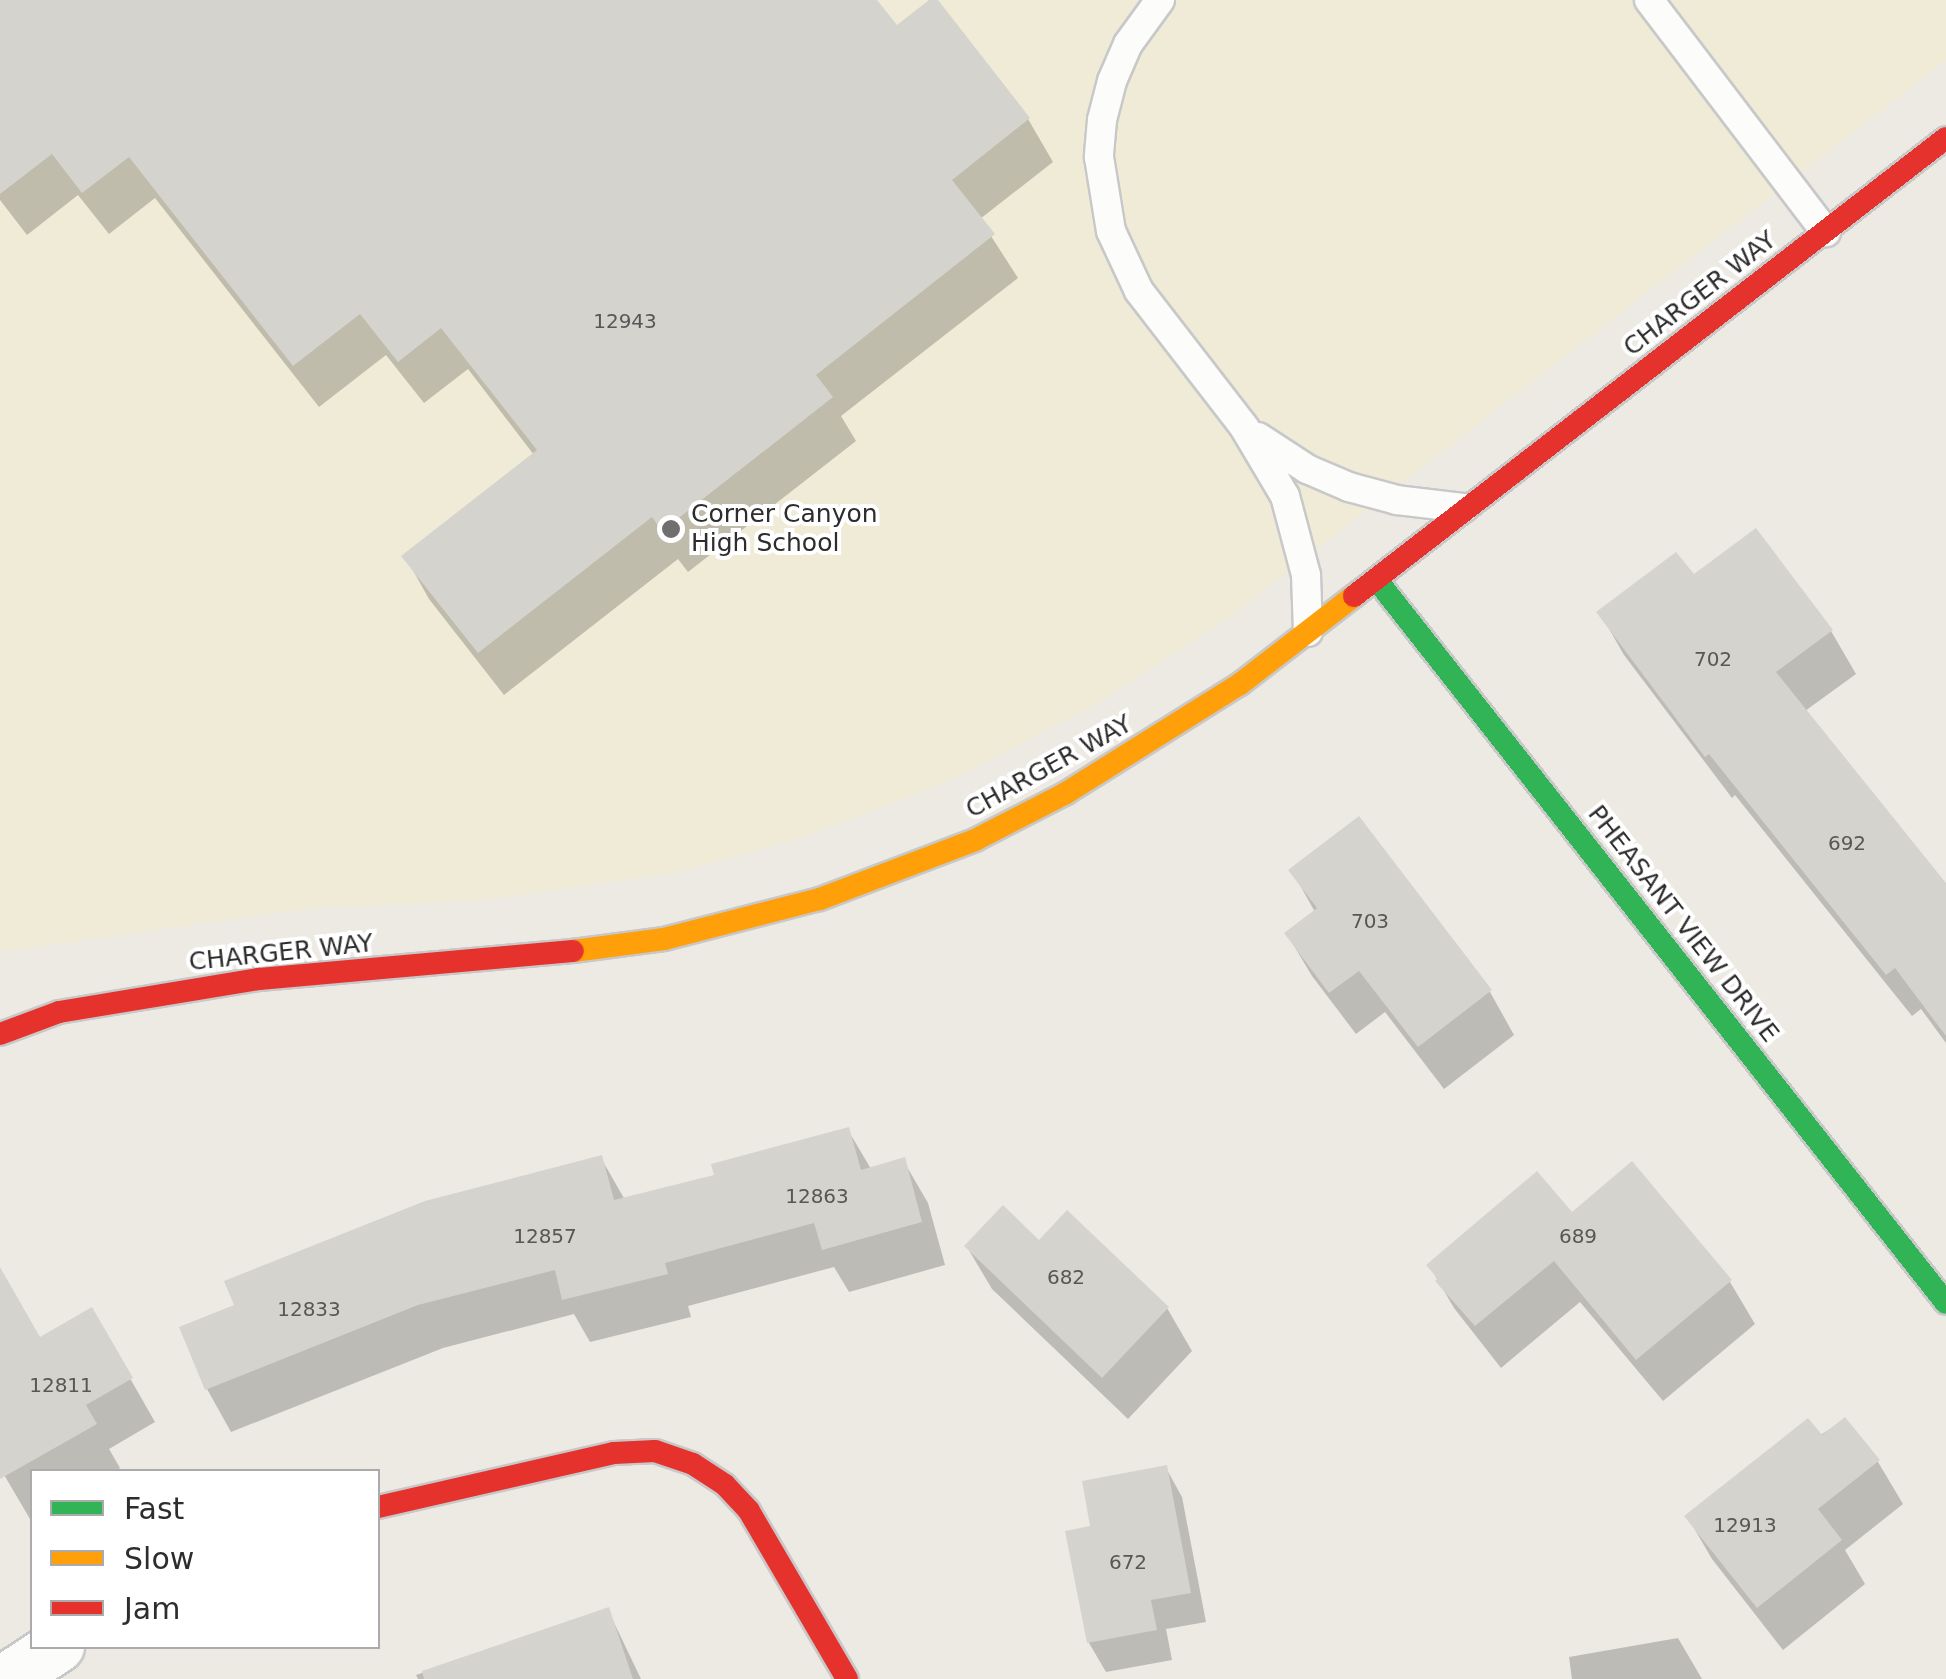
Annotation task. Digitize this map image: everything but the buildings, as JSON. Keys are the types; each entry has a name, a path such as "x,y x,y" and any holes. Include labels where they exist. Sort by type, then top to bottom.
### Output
{"street":[{"name":"CHARGER WAY","path":"0,1034 59,1012 259,979 504,961 664,939 820,899 975,840 1161,737 1308,633 1946,138"},
{"name":"PHEASANT VIEW DRIVE","path":"1376,579 1946,1303"},
{"path":"380,1507 614,1453 655,1451 693,1464 724,1485 749,1511 847,1679"},
{"path":"8,1679 53,1649"}],"lane":[{"path":"1160,0 1128,44 1112,82 1099,157 1111,231 1139,291 1267,460 1297,529 1306,574 1308,633"},
{"path":"1649,0 1826,232"},
{"path":"1244,427 1308,469 1350,487 1397,500 1468,508"}],"shaded area":[{"name":"Corner Canyon High School","path":"0,0 1946,0 1946,60 1228,618 1098,703 951,780 802,838 679,872 487,900 304,909 0,952"}],"traffic: fast":[{"path":"1376,579 1946,1303"}],"traffic: slow":[{"path":"573,951 664,939 820,899 975,840 1066,793 1240,684 1354,596"}],"traffic: jam":[{"path":"1354,596 1946,138"},
{"path":"0,1034 59,1012 259,979 573,951"},
{"path":"380,1507 614,1453 655,1451 693,1464 725,1485 749,1511 847,1679"}],"place":[{"name":"Corner Canyon High School","path":"671,529"}]}
